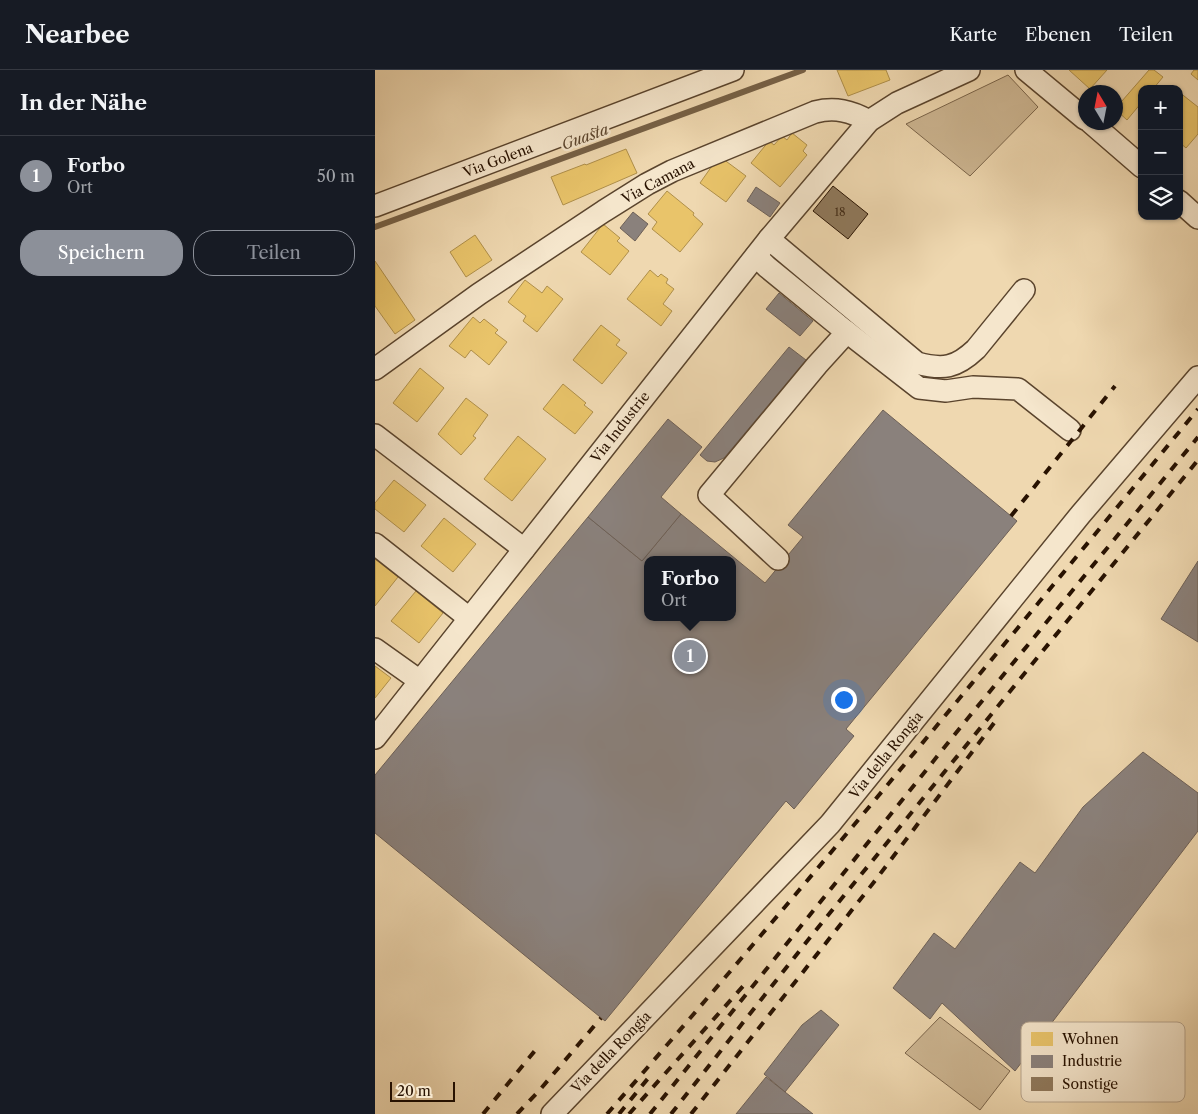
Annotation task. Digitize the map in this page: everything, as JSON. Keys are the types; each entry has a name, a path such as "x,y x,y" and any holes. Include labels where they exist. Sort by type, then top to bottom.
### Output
{"street":[{"name":"Via Golena","path":"375,206 733,70"},
{"path":"869,121 897,104 969,70"},
{"path":"1026,70 1078,113"},
{"name":"Via Camana","path":"375,369 479,294 604,210 647,184 673,171 815,112 831,109 847,111 869,121"},
{"name":"Via Industrie","path":"375,738 769,239 869,121"},
{"path":"1099,130 1138,164"},
{"path":"1183,205 1198,218"},
{"path":"769,239 917,363 934,368 956,364 967,358 1025,290"},
{"path":"756,256 847,332 919,388 946,391 973,387 1018,389 1070,430"},
{"path":"777,559 709,495 817,364 847,332"},
{"name":"Via della Rongia","path":"552,1114 830,824 1081,514 1198,377"},
{"path":"375,435 524,549"},
{"path":"375,544 469,618"},
{"path":"375,649 420,681"}],"shaded area":[{"path":"1008,75 1038,107 970,176 906,124"},
{"path":"940,1017 1010,1071 980,1110 905,1053"}],"building: Wohnen":[{"path":"837,70 886,70 890,80 848,96"},
{"path":"1069,70 1107,70 1094,85 1086,85"},
{"path":"1149,70 1154,70 1163,77 1156,85 1138,85 1138,107 1127,120 1123,116 1123,100"},
{"path":"1194,70 1198,70 1198,80 1191,74"},
{"path":"1183,95 1198,107 1198,134 1186,148 1183,145"},
{"path":"792,133 807,145 803,151 807,155 780,187 751,163 769,141 774,145 782,136 787,140"},
{"path":"626,149 637,173 563,205 551,177"},
{"path":"719,156 746,176 726,202 700,183"},
{"path":"667,191 694,213 693,215 703,224 680,252 652,229 657,222 648,214"},
{"path":"603,224 620,238 617,241 629,251 610,275 581,252"},
{"path":"475,235 492,260 466,277 450,252"},
{"path":"375,261 415,320 395,334 375,306"},
{"path":"650,270 658,277 661,274 668,279 666,283 674,289 663,304 672,311 661,326 627,299"},
{"path":"525,280 542,293 547,286 563,299 537,332 523,321 526,316 508,302"},
{"path":"473,317 480,323 484,319 498,330 495,333 507,342 489,365 471,350 465,358 449,346"},
{"path":"601,325 620,340 616,345 627,353 602,384 573,360"},
{"path":"420,368 444,388 417,422 393,403"},
{"path":"563,384 586,403 584,405 593,412 575,434 543,409"},
{"path":"466,398 488,415 473,436 476,438 461,455 438,434"},
{"path":"518,436 546,459 512,501 484,479"},
{"path":"394,480 426,505 404,532 375,509 375,503"},
{"path":"444,518 476,544 453,572 421,546"},
{"path":"375,559 398,577 375,606"},
{"path":"416,591 443,613 419,643 391,621"},
{"path":"375,666 391,678 375,698"}],"building: Industrie":[{"path":"756,187 780,203 770,217 747,201"},
{"path":"633,212 648,224 635,241 620,228"},
{"path":"779,293 813,321 800,336 766,309"},
{"path":"789,347 806,360 724,458 715,462 707,461 700,455"},
{"path":"883,410 1017,521 846,729 854,736 794,809 786,801 605,1021 375,833 375,775 588,517 642,561 644,559 644,621 736,621 736,559 765,583 803,537 788,525"},
{"path":"668,419 702,447 661,497 681,514 646,556 644,556 642,561 588,517"},
{"path":"681,514 732,556 646,556"},
{"path":"1198,561 1198,642 1161,619"},
{"path":"1143,752 1198,793 1198,831 1052,1022 1021,1022 1021,1063 1015,1071 942,1003 930,1019 893,988 934,933 955,949 1020,862 1035,873 1083,807"},
{"path":"821,1010 839,1025 785,1092 764,1074 802,1025"},
{"path":"766,1077 785,1092 813,1114 736,1114"}],"building: Sonstige":[{"path":"833,186 868,214 848,239 813,211"}],"waterway":[{"name":"Guasta","path":"375,227 803,70"}],"railway":[{"path":"1011,516 1115,386"},
{"path":"607,1114 831,852 1198,409"},
{"path":"650,1114 964,723 1198,437"},
{"path":"671,1114 812,935 1198,460"},
{"path":"691,1114 874,882 994,723"},
{"path":"629,1114 745,984"},
{"path":"517,1114 601,1018"},
{"path":"483,1114 538,1047"},
{"path":"619,1114 650,1076"}],"place":[{"name":"Forbo","path":"690,656"}]}
